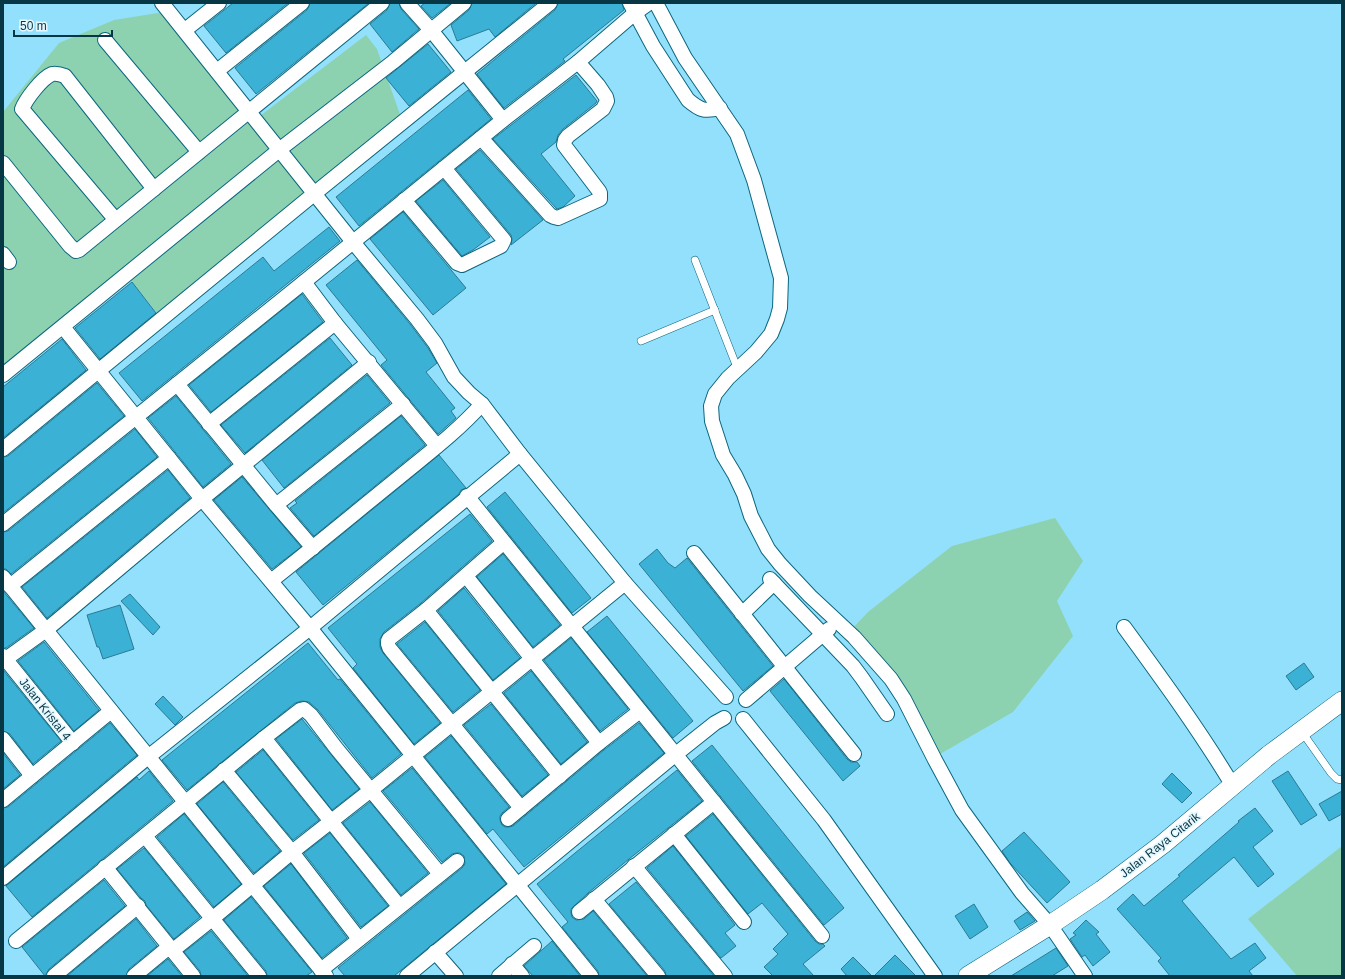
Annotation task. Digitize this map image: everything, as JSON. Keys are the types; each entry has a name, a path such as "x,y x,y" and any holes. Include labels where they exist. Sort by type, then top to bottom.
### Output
{"street":[{"path":"162,3 218,71 314,194 417,318 435,343 454,377 482,404 520,454 625,583 726,697"},
{"path":"185,30 219,3"},
{"path":"218,71 302,3"},
{"path":"3,163 70,246 76,251 79,250 115,219 154,189 382,3"},
{"path":"407,3 431,30 503,120"},
{"path":"3,374 63,327 332,107 393,62 464,3"},
{"path":"3,449 550,3"},
{"path":"3,524 503,120 578,62 633,8 649,3"},
{"path":"656,3 685,58 737,134 754,180 781,278 780,308 771,334 756,352 728,378 715,394 711,406 712,421 724,455 744,494 751,516 768,549 780,564 873,657 891,679 904,699 962,810 1022,893 1050,925 1086,976"},
{"path":"633,8 653,46 688,100 696,107 704,111 720,108"},
{"path":"105,40 199,152"},
{"path":"481,138 554,218 558,218 600,199 599,191 564,145 568,136 604,109 607,101 598,85 578,62"},
{"path":"115,219 22,109 33,90 50,75 58,74 64,76 154,189"},
{"path":"404,200 457,263 462,265 501,246 504,240 444,168"},
{"path":"304,282 335,323 369,362 437,446"},
{"path":"209,424 335,323"},
{"path":"63,327 202,499 310,628 591,976"},
{"path":"4,658 46,630 202,499 369,362"},
{"path":"177,384 313,548"},
{"path":"276,505 403,404"},
{"path":"271,581 437,446 469,418 482,404"},
{"path":"3,878 148,757 310,628 467,496 520,454"},
{"path":"169,458 7,581 324,973 359,939 457,861"},
{"path":"467,496 822,936"},
{"path":"503,542 466,576 389,639 388,646 521,808"},
{"path":"694,553 854,754"},
{"path":"466,576 599,743"},
{"path":"742,614 772,581 862,678 887,714"},
{"path":"134,976 212,919 292,852 371,790 625,583"},
{"path":"426,610 560,776"},
{"path":"746,700 823,635 837,621"},
{"path":"1124,627 1173,695 1220,764 1233,786"},
{"name":"Jalan Kristal 4","path":"4,658 72,743"},
{"path":"736,694 742,696 746,700 748,710 746,716 742,720 736,722 724,718 721,713 721,707 722,702 726,697 736,694"},
{"name":"Jalan Raya Citarik","path":"968,976 1050,925 1102,890 1163,844 1269,755 1342,701"},
{"path":"16,941 224,770 295,713 304,709 311,715 336,748 440,874"},
{"path":"3,800 111,711"},
{"path":"508,819 640,711"},
{"path":"407,976 714,723 724,718"},
{"path":"742,720 824,820 935,976"},
{"path":"264,738 400,906"},
{"path":"3,739 32,776"},
{"path":"224,770 292,852 359,939"},
{"path":"579,912 714,802"},
{"path":"674,834 744,922"},
{"path":"145,836 259,976"},
{"path":"634,866 725,976"},
{"path":"105,867 193,976"},
{"path":"594,899 658,976"},
{"path":"54,976 138,906"},
{"path":"499,976 534,946"},
{"path":"435,952 456,976"},
{"path":"512,964 522,976"}],"lane":[{"path":"695,260 738,370"},
{"path":"641,341 715,310"},
{"path":"1302,731 1331,773 1337,779 1342,780"}],"green space":[{"path":"164,12 252,122 366,35 377,49 403,123 161,318 122,269 3,366 3,112 59,43 114,20"},
{"path":"1055,518 1083,561 1057,601 1073,636 1013,712 928,761 886,677 852,629 868,612 952,546"},
{"path":"1342,846 1342,976 1297,976 1248,919"}],"building":[{"path":"233,3 288,3 226,53 204,26"},
{"path":"310,3 369,3 256,94 235,68 307,10"},
{"path":"390,3 399,3 401,9 419,29 392,52 370,24 387,10"},
{"path":"425,3 451,3 432,18 421,6"},
{"path":"472,3 536,3 495,37 489,29 457,41 451,25 469,10"},
{"path":"558,3 622,3 624,10 563,59 565,61 504,108 477,74 555,10"},
{"path":"428,44 451,72 409,106 386,78"},
{"path":"576,75 597,101 563,129 558,135 556,142 541,154 575,196 563,207 557,209 493,139"},
{"path":"468,90 491,119 359,226 336,197"},
{"path":"480,150 543,220 511,245 511,235 456,169"},
{"path":"443,180 490,237 473,250 462,256 416,201"},
{"path":"403,212 466,288 433,315 370,239"},
{"path":"329,227 340,241 142,401 119,373 263,257 274,271"},
{"path":"357,260 410,324 437,363 426,372 455,408 451,411 456,418 438,434 381,365 387,360 326,285"},
{"path":"132,282 156,313 100,359 75,328"},
{"path":"302,294 323,322 211,412 189,385"},
{"path":"330,338 352,365 245,453 221,425"},
{"path":"62,339 86,370 3,438 3,387"},
{"path":"367,375 390,403 284,488 262,460"},
{"path":"97,383 124,416 3,513 3,457 8,456"},
{"path":"176,396 231,464 203,487 148,418"},
{"path":"401,416 425,445 314,536 290,508 297,503 295,501"},
{"path":"135,429 157,457 11,574 6,569 3,569 3,532 8,531"},
{"path":"439,455 466,488 461,490 459,494 323,605 296,572"},
{"path":"168,470 190,498 47,618 22,587"},
{"path":"242,477 301,547 272,569 214,500"},
{"path":"505,492 591,598 572,613 487,507"},
{"path":"470,514 492,541 421,603 384,632 380,639 380,647 383,653 440,723 414,744 353,668 357,664 328,628"},
{"path":"657,549 668,563 675,568 687,558 773,666 743,691 639,564"},
{"path":"503,554 560,625 533,647 477,577"},
{"path":"464,588 520,658 493,680 438,611"},
{"path":"3,591 34,628 6,648 3,648"},
{"path":"130,594 160,627 153,635 121,601"},
{"path":"120,605 134,649 103,659 99,647 97,647 87,615"},
{"path":"607,616 693,721 673,738 587,632"},
{"path":"425,622 480,690 453,712 397,644"},
{"path":"571,638 628,709 600,731 544,660"},
{"path":"44,642 99,710 74,731 18,661"},
{"path":"308,643 338,680 340,679 401,754 372,778 318,710 309,702 302,701 295,703 187,790 162,760"},
{"path":"1304,663 1314,677 1296,690 1286,676"},
{"path":"3,670 61,741 33,764 10,734 3,731"},
{"path":"531,671 587,742 561,764 504,693"},
{"path":"784,679 847,759 851,762 857,762 860,766 843,781 770,691"},
{"path":"163,696 183,717 175,725 155,704"},
{"path":"491,704 548,775 522,796 464,725"},
{"path":"302,719 359,789 332,810 276,739"},
{"path":"110,723 137,755 3,867 3,808 8,807"},
{"path":"639,723 664,753 524,867 493,829 487,834 425,757 451,736 509,807 502,813 500,820 502,825 509,827 513,826 604,750"},
{"path":"712,745 844,908 824,925 692,761"},
{"path":"263,750 319,820 293,840 236,772"},
{"path":"3,753 20,775 3,789"},
{"path":"412,768 506,884 394,976 345,976 338,968 465,864 464,856 460,853 452,854 442,862 383,791"},
{"path":"677,770 702,801 629,859 571,909 572,917 576,920 584,919 593,911 647,976 599,976 598,971 562,927 568,922 537,884"},
{"path":"149,771 173,801 32,917 6,886 137,777 139,780"},
{"path":"1288,771 1317,815 1301,825 1272,781"},
{"path":"1172,773 1192,793 1182,803 1162,784"},
{"path":"223,782 280,851 254,873 197,804"},
{"path":"1342,791 1342,814 1329,821 1319,804"},
{"path":"370,802 428,873 401,895 343,823"},
{"path":"1255,808 1273,831 1253,847 1274,874 1258,887 1234,857 1182,901 1231,959 1255,943 1266,958 1249,971 1253,976 1170,976 1158,961 1161,958 1117,909 1133,894 1144,906 1180,876 1178,875 1239,822 1238,821"},
{"path":"184,814 241,884 214,907 157,837"},
{"path":"713,814 815,941 825,946 803,964 814,976 773,976 764,967 778,954 773,949 788,934 762,903 748,914 686,836"},
{"path":"1024,832 1070,882 1047,903 1010,863 1002,851"},
{"path":"330,833 388,906 361,927 304,853"},
{"path":"673,846 735,925 725,933 736,946 721,958 647,868"},
{"path":"144,848 200,917 174,939 146,905 145,901 117,869"},
{"path":"291,864 347,938 322,958 264,886"},
{"path":"104,880 125,906 49,969 45,976 22,947"},
{"path":"636,882 714,976 666,976 665,971 609,904"},
{"path":"251,897 312,972 306,976 267,976 266,971 224,920"},
{"path":"974,904 988,927 970,939 955,916"},
{"path":"1027,912 1035,921 1020,930 1014,921"},
{"path":"136,919 157,946 129,969 126,976 67,976"},
{"path":"1086,920 1099,932 1096,934 1110,952 1093,966 1085,955 1082,957 1070,939 1076,935 1073,933"},
{"path":"211,931 248,976 201,976 200,971 184,952"},
{"path":"552,941 580,976 533,976 524,966"},
{"path":"1056,948 1068,966 1052,976 1011,976"},
{"path":"895,955 916,976 874,976"},
{"path":"853,957 872,976 847,976 841,969"},
{"path":"168,959 182,976 147,976"}]}
